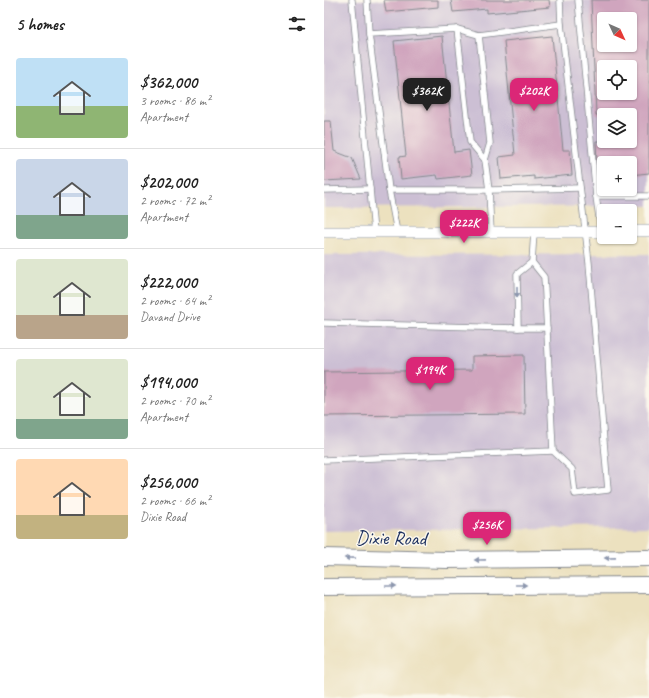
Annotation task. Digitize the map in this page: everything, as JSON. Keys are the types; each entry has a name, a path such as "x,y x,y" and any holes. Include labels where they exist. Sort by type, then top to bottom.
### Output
{"main road":[{"name":"Dixie Road","path":"324,557 446,560 649,558"},
{"path":"324,587 649,585"}],"street":[{"path":"637,231 649,231"},
{"path":"324,232 597,232"}],"lane":[{"path":"352,0 374,232"},
{"path":"367,0 369,34 389,190 397,232"},
{"path":"534,232 532,262 544,277 553,451 572,469 575,494 608,490 585,232 561,24 560,0"},
{"path":"578,0 597,204"},
{"path":"369,34 457,29 479,35 561,24"},
{"path":"457,29 470,142 485,160"},
{"path":"479,35 490,143 485,160 491,232"},
{"path":"389,190 580,188"},
{"path":"324,190 370,189"},
{"path":"596,196 649,196"},
{"path":"518,328 517,274 532,262"},
{"path":"324,323 547,328"},
{"path":"324,460 553,451"}],"shaded area":[{"path":"324,0 649,0 649,206 637,206 637,204 597,204 597,206 324,208"},
{"path":"649,254 649,527 324,531 324,255"}],"building":[{"path":"384,0 438,0 438,7 386,12"},
{"path":"451,0 549,0 550,7 487,13 487,9 453,12"},
{"path":"591,0 649,0 649,173 637,174 637,156 597,156 597,163 596,141 597,148 637,148 637,108 597,108 597,115"},
{"path":"442,36 454,152 469,150 472,175 438,179 437,175 401,179 399,157 406,156 394,41"},
{"path":"552,36 563,150 570,150 572,175 534,179 534,176 501,179 499,157 515,155 504,41"},
{"path":"324,121 331,121 334,151 352,158 361,179 324,181"},
{"path":"524,355 525,414 324,416 324,372 472,370 472,356"}]}
